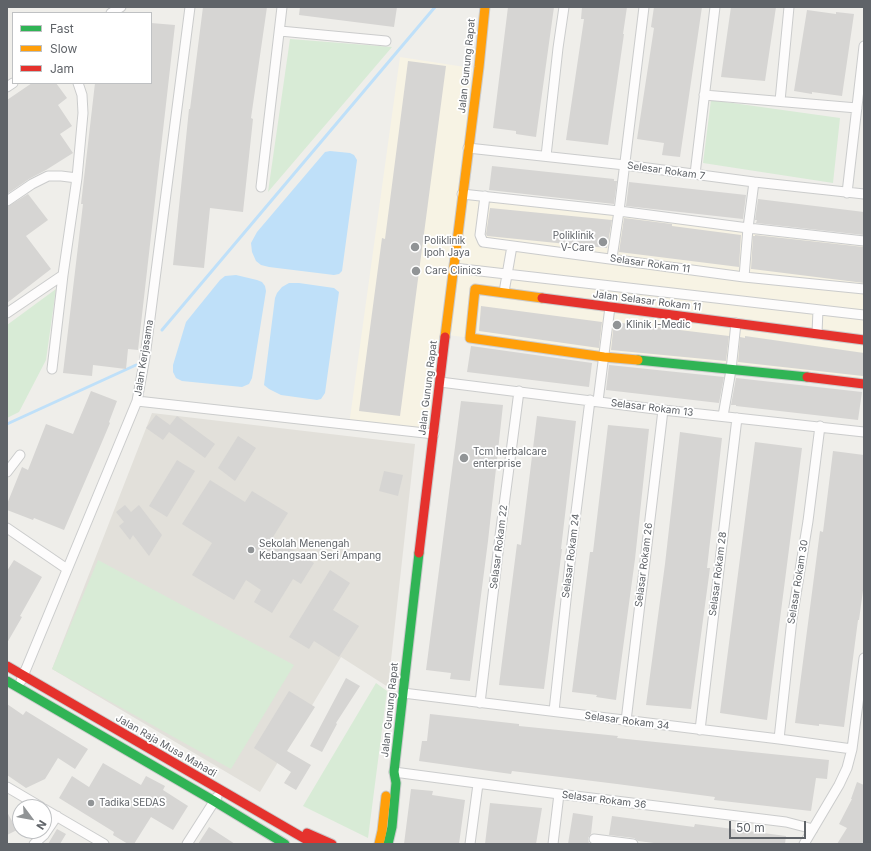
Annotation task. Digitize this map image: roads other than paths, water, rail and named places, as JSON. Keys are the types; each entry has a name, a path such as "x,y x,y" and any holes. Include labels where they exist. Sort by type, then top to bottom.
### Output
{"street":[{"name":"Jalan Kerjasama","path":"17,687 23,676 137,401 145,357 190,7"},
{"path":"261,187 282,7"},
{"name":"Jalan Gunung Rapat","path":"388,844 392,827 396,783 394,772 403,693 485,7"},
{"path":"546,156 564,7"},
{"path":"612,258 644,7"},
{"path":"695,174 714,7"},
{"path":"780,101 789,7"},
{"path":"280,31 386,41"},
{"path":"847,193 864,46"},
{"path":"52,369 63,275 77,178 83,113 82,95 78,84"},
{"path":"704,95 857,108"},
{"name":"Selesar Rokam 7","path":"468,148 864,194"},
{"path":"7,201 32,184 48,176 77,178"},
{"path":"744,277 754,182"},
{"path":"462,194 619,211 864,241"},
{"name":"Selasar Rokam 11","path":"485,196 480,235 483,242 612,258 744,277 864,289"},
{"path":"504,292 512,246"},
{"path":"454,268 864,315"},
{"path":"7,313 63,275"},
{"name":"Jalan Selasar Rokam 11","path":"604,357 470,338 475,289 864,340"},
{"name":"Selasar Rokam 24","path":"554,711 572,544 594,401 604,357 610,307"},
{"path":"817,334 818,310"},
{"path":"723,416 731,370 736,323"},
{"path":"604,357 864,384"},
{"name":"Selasar Rokam 13","path":"440,382 663,410 864,432"},
{"name":"Selasar Rokam 22","path":"480,703 519,392"},
{"path":"137,401 434,434"},
{"name":"Selasar Rokam 26","path":"626,721 663,410"},
{"name":"Selasar Rokam 28","path":"700,730 737,418"},
{"name":"Selasar Rokam 30","path":"779,739 792,619 808,521 820,426"},
{"path":"7,472 20,455"},
{"path":"7,528 67,569"},
{"path":"804,844 814,829 847,768 852,749 864,658"},
{"name":"Jalan Raja Musa Mahadi","path":"7,666 314,844"},
{"path":"7,681 285,844"},
{"name":"Selasar Rokam 34","path":"403,693 852,749"},
{"name":"Jalan Gunung Rapat","path":"379,844 388,782 394,772"},
{"name":"Selasar Rokam 36","path":"394,772 478,784 786,822 814,829"},
{"path":"470,844 478,784"},
{"path":"7,787 27,799"},
{"path":"187,844 221,791"},
{"path":"553,844 559,794"},
{"path":"52,813 104,844"},
{"path":"34,844 44,835 57,816"},
{"path":"373,844 382,831"},
{"path":"299,835 308,833 332,844"},
{"path":"594,839 633,844"}],"water":[{"path":"325,152 350,153 354,155 357,160 342,271 339,274 334,275 261,265 256,261 252,252 251,243 257,232"},
{"path":"236,275 262,282 266,291 252,378 249,384 242,387 182,381 176,378 173,372 173,365 186,322 220,280 225,276"},
{"path":"289,283 334,288 339,292 325,393 321,399 317,400 281,395 264,385 275,298 282,287"}],"waterway":[{"path":"162,330 435,7"},
{"path":"7,424 136,365"}],"place":[{"name":"Poliklinik V-Care","path":"603,242"},
{"name":"Poliklinik Ipoh Jaya","path":"415,247"},
{"name":"Care Clinics","path":"416,271"},
{"name":"Klinik I-Medic","path":"617,325"},
{"name":"Tcm herbalcare enterprise","path":"464,458"},
{"name":"Sekolah Menengah Kebangsaan Seri Ampang","path":"251,550"},
{"name":"Tadika SEDAS","path":"91,803"}]}
